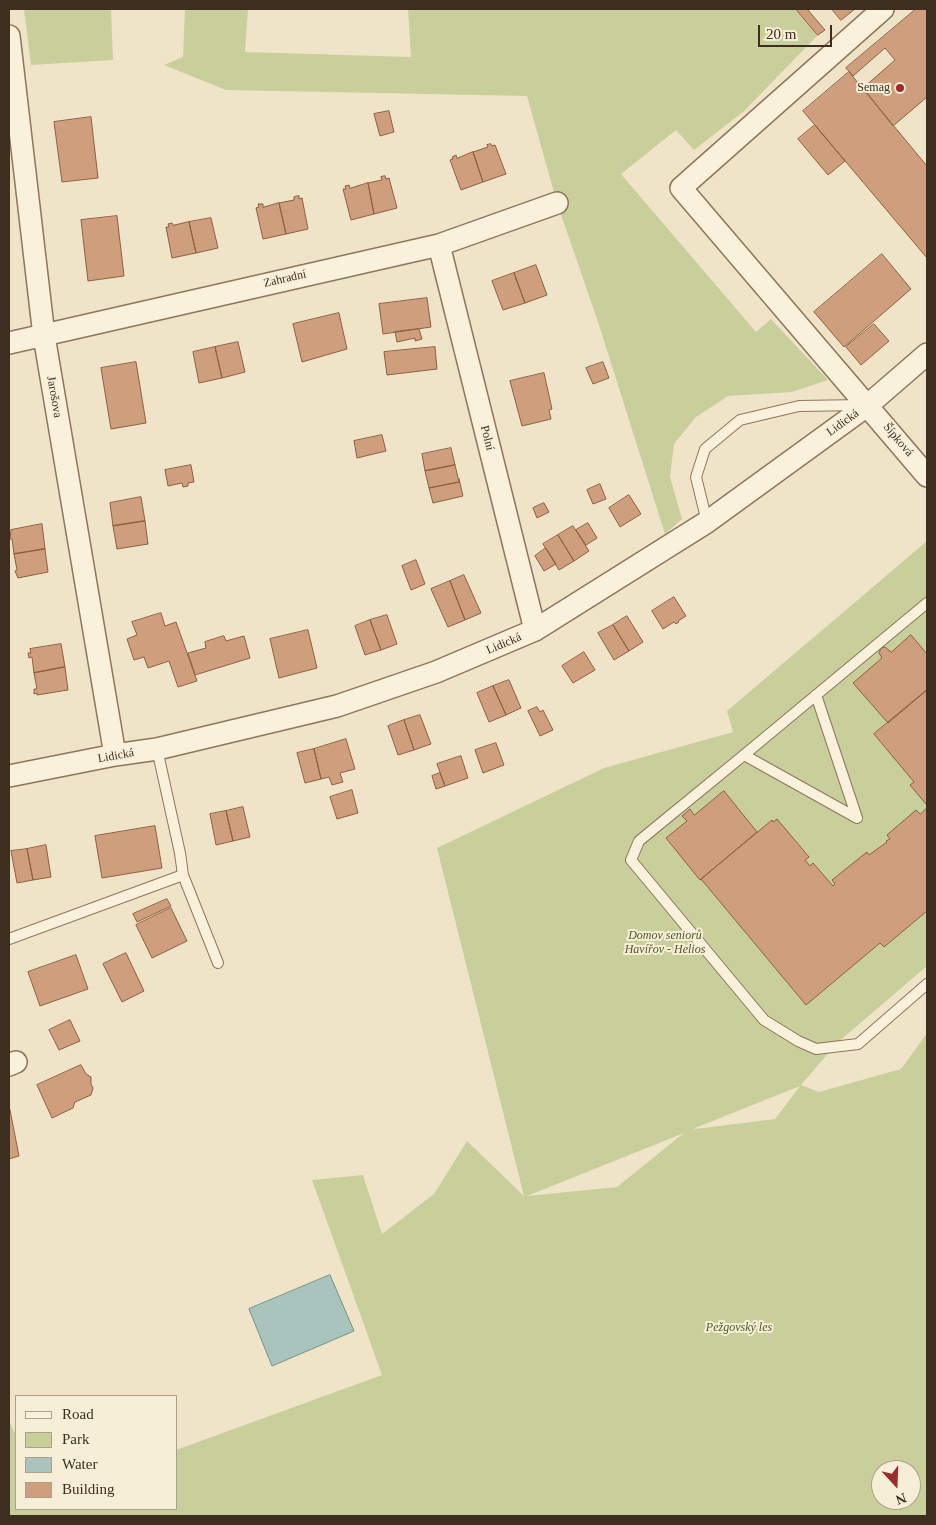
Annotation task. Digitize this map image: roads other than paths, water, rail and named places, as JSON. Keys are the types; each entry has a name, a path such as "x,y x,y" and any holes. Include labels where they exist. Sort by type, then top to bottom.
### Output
{"street":[{"name":"Šípková","path":"883,9 681,188 927,476"},
{"name":"Jarošova","path":"9,36 44,336 115,755"},
{"name":"Zahradní","path":"9,343 439,245 557,203"},
{"name":"Polní","path":"439,245 536,630"},
{"name":"Lidická","path":"9,776 115,755 157,749 337,706 436,672 536,630 707,522 868,405 927,354"}],"lane":[{"path":"707,522 696,477 705,450 740,420 799,406 868,405"},
{"path":"927,603 639,841 630,860 764,1020 798,1041 816,1049 858,1044 927,984"},
{"path":"744,756 857,818 816,695"},
{"path":"157,749 180,853 183,875 218,963"},
{"path":"9,939 183,875"}],"water":[{"path":"330,1275 354,1331 272,1366 249,1309"}],"place":[{"name":"Semag","path":"900,88"}],"park label":[{"name":"Domov seniorů Havířov - Helios","path":"665,943"},
{"name":"Pežgovský les","path":"739,1328"}]}
